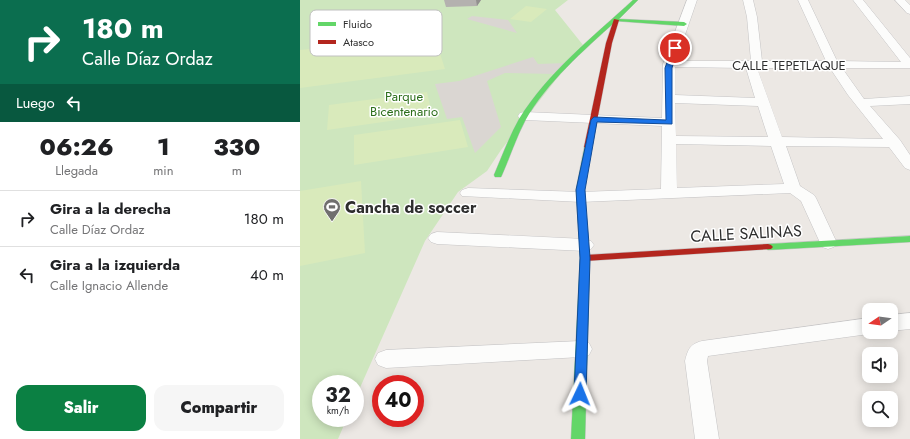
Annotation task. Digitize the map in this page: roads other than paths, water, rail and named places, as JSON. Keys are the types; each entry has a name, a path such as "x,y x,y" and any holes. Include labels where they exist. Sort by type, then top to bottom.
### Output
{"street":[{"path":"498,175 525,116 554,78 636,0"},
{"path":"669,192 669,64 692,0"},
{"path":"748,0 752,17 753,64 762,102 778,142 793,188"},
{"path":"803,0 834,65 845,82 895,143 910,165"},
{"path":"858,0 910,65"},
{"path":"900,0 910,11"},
{"path":"616,20 684,24"},
{"path":"578,439 585,251 581,197 582,180 609,43 616,20"},
{"name":"CALLE TEPETLAQUE","path":"669,64 910,65"},
{"path":"669,99 762,102"},
{"path":"862,103 910,100"},
{"path":"525,116 669,122"},
{"path":"668,140 895,143"},
{"path":"468,193 581,197 669,192 793,188 808,198 828,243"},
{"path":"437,238 585,251"},
{"name":"CALLE SALINAS","path":"585,251 910,239"},
{"path":"898,322 910,321"},
{"path":"707,439 696,361 698,352 710,347 862,327"},
{"path":"386,359 581,349"}],"place":[{"name":"Cancha de soccer","path":"332,222"}],"park label":[{"name":"Parque Bicentenario","path":"404,104"}]}
